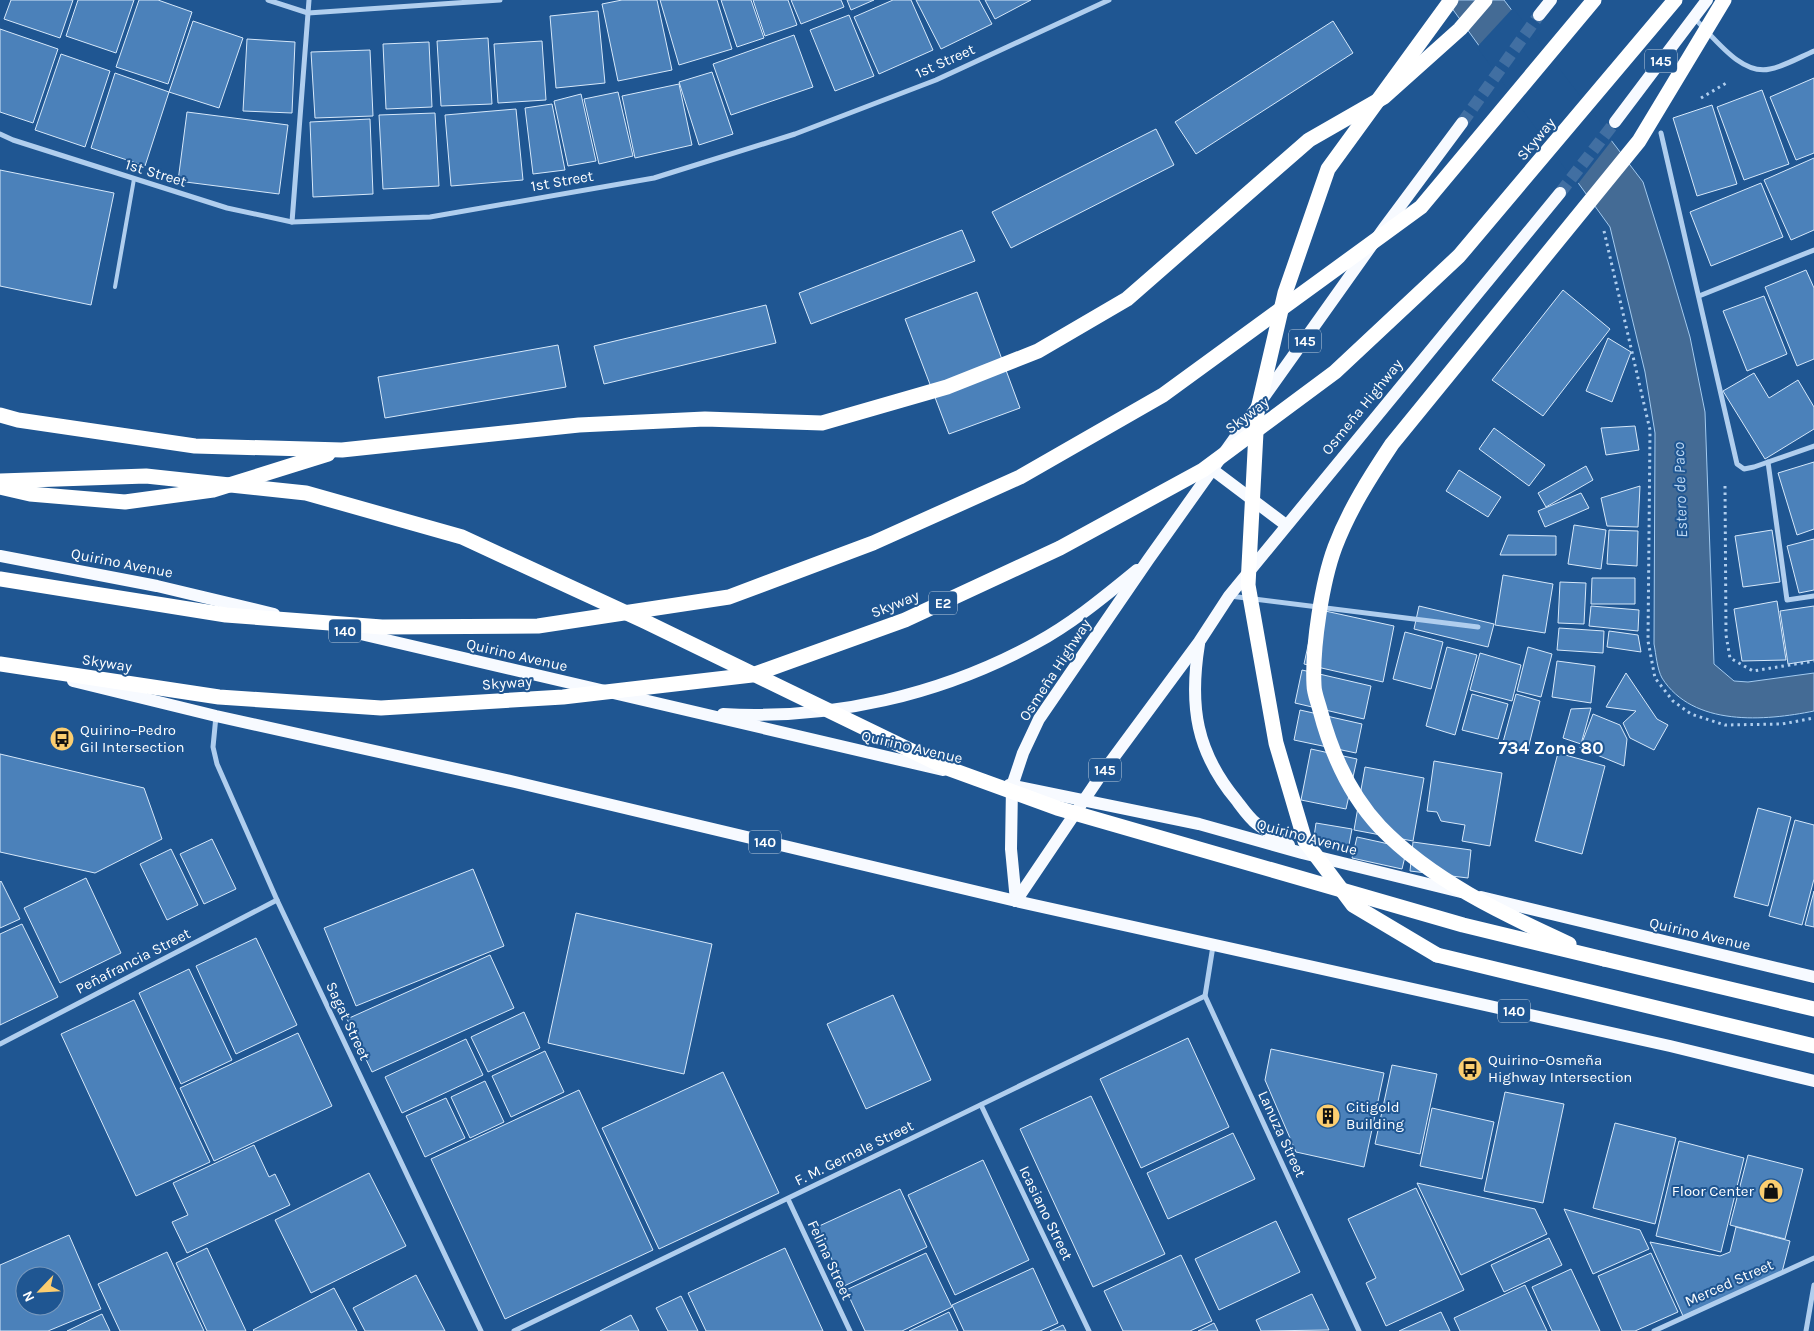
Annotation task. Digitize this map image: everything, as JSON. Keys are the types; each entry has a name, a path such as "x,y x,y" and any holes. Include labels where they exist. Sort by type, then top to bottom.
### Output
{"highway":[{"path":"1451,0 1328,168 1285,293 1257,413 1248,585 1276,743 1305,841 1353,905 1437,955 1814,1046"},
{"path":"0,415 18,420 195,446 342,450 579,425 705,419 822,423 947,387 1038,351 1127,299 1309,140 1384,98 1460,29 1485,0"},
{"path":"0,579 226,616 382,627 538,626 729,597 873,543 1020,476 1163,395 1421,207 1594,0"},
{"name":"Skyway","path":"0,664 219,697 381,708 563,697 752,675 906,620 1060,548 1203,470 1335,372 1459,256 1675,0"},
{"path":"1604,959 1507,916 1426,866 1380,827 1346,780 1327,736 1314,686 1317,623 1335,548 1362,489 1392,444 1639,142 1724,0"},
{"path":"0,487 30,494 125,502 213,490 342,450"},
{"path":"0,481 146,476 306,493 462,537 662,630 948,768 1056,808 1425,914 1814,1009"}],"main road":[{"path":"1539,15 1551,0"},
{"name":"145","path":"1615,122 1707,0"},
{"name":"Osmeña Highway","path":"1016,901 1011,849 1012,786 1023,753 1039,719 1148,560 1384,228 1462,123"},
{"name":"Osmeña Highway","path":"1016,901 1084,799 1199,642 1229,596 1560,193"},
{"path":"1213,470 1286,526"},
{"name":"Quirino Avenue","path":"0,556 157,586 688,712 1012,786 1084,799 1199,824 1302,853 1814,977"},
{"path":"688,712 762,716 836,711 908,695 974,672 1037,642 1095,604 1148,560"},
{"path":"1199,642 1194,687 1196,714 1204,749 1220,782 1256,823 1302,853"},
{"name":"140","path":"0,664 216,716 515,782 1016,901 1660,1044 1814,1081"}],"street":[{"path":"268,0 308,13 500,0"},
{"path":"292,222 309,0"},
{"name":"1st Street","path":"0,134 227,208 292,222 430,216 654,178 795,134 909,90 1109,0"},
{"path":"1694,18 1740,62 1753,69 1770,70 1814,51"},
{"path":"1661,133 1737,464 1744,469 1814,446"},
{"path":"1699,296 1814,250"},
{"path":"1768,462 1787,600 1814,596"},
{"path":"1229,596 1478,627"},
{"name":"Sagat Street","path":"216,716 213,748 217,764 277,900 481,1331"},
{"name":"Peñafrancia Street","path":"0,1044 277,900"},
{"path":"1204,996 1213,944"},
{"name":"F. M. Gernale Street","path":"514,1331 1204,996"},
{"name":"Lanuza Street","path":"1204,996 1359,1331"},
{"name":"Icasiano Street","path":"981,1105 1089,1331"},
{"name":"Felina Street","path":"788,1199 850,1331"},
{"name":"Merced Street","path":"1654,1331 1814,1258"},
{"path":"1806,1331 1814,1285"}],"lane":[{"path":"115,287 134,179"}],"path":[{"path":"1661,133 1667,117 1753,69"},
{"path":"1601,227 1605,233 1650,430 1648,641 1655,678 1673,701 1691,714 1725,725 1782,724 1814,718"},
{"path":"1737,464 1727,478 1724,492 1726,635 1730,658 1753,670 1814,662"}],"water":[{"name":"Estero de Paco","path":"1446,0 1504,0 1643,182 1690,337 1705,412 1714,664 1734,681 1748,682 1814,673 1814,711 1753,718 1731,717 1711,713 1692,705 1675,694 1662,678 1654,644 1655,433 1645,372 1610,227"}],"pier":[{"path":"1513,8 1613,139 1577,185 1477,47"}],"building":[{"path":"11,0 73,0 60,38 4,19"},
{"path":"78,0 134,0 116,53 66,36"},
{"path":"139,0 158,0 192,12 168,84 116,67"},
{"path":"622,0 657,0 672,70 618,81 602,4"},
{"path":"660,0 717,0 732,49 679,65"},
{"path":"721,0 751,0 764,38 737,47"},
{"path":"753,0 788,0 797,25 765,36"},
{"path":"791,0 841,0 844,7 801,24"},
{"path":"847,0 874,0 851,10"},
{"path":"893,0 911,0 933,50 879,74 854,17"},
{"path":"916,0 979,0 992,24 941,49"},
{"path":"985,0 1031,0 995,19"},
{"path":"598,11 605,83 556,88 550,16"},
{"path":"849,15 874,76 835,91 810,30"},
{"path":"193,21 243,38 219,108 169,92"},
{"path":"1333,21 1353,53 1196,154 1175,122"},
{"path":"0,29 58,49 33,123 0,112"},
{"path":"794,35 813,87 731,115 713,64"},
{"path":"488,38 492,104 441,106 437,41"},
{"path":"247,39 295,42 292,113 243,111"},
{"path":"542,41 546,100 498,103 494,44"},
{"path":"429,42 432,107 386,109 383,44"},
{"path":"370,50 373,116 315,118 311,52"},
{"path":"61,54 110,71 85,147 35,130"},
{"path":"712,72 733,134 699,145 679,82"},
{"path":"115,73 169,92 145,166 91,148"},
{"path":"1814,78 1814,153 1796,160 1770,97"},
{"path":"679,84 692,145 635,158 622,96"},
{"path":"1762,90 1789,164 1744,180 1717,107"},
{"path":"618,92 633,156 599,164 584,99"},
{"path":"581,94 596,161 568,166 554,101"},
{"path":"552,104 565,170 533,174 525,108"},
{"path":"1712,105 1737,184 1697,196 1673,118"},
{"path":"516,109 523,180 451,186 445,115"},
{"path":"187,112 288,125 279,194 178,181"},
{"path":"435,113 439,186 383,189 379,115"},
{"path":"370,119 373,194 313,197 310,122"},
{"path":"1156,129 1174,165 1011,248 992,212"},
{"path":"1814,158 1814,230 1791,240 1764,180"},
{"path":"0,170 114,193 91,305 0,286"},
{"path":"1761,183 1783,237 1711,266 1690,212"},
{"path":"962,230 975,261 811,324 799,293"},
{"path":"1806,270 1814,288 1814,359 1797,366 1765,287"},
{"path":"1563,290 1610,329 1543,416 1492,380"},
{"path":"977,292 1020,408 949,434 905,319"},
{"path":"1764,296 1787,354 1747,371 1723,311"},
{"path":"766,305 776,343 604,384 594,346"},
{"path":"1608,338 1631,352 1612,402 1586,391"},
{"path":"558,345 566,387 385,418 378,377"},
{"path":"1754,373 1769,398 1798,380 1814,407 1814,429 1765,459 1723,391"},
{"path":"1635,426 1639,450 1606,455 1601,428"},
{"path":"1494,428 1545,465 1529,486 1479,449"},
{"path":"1814,462 1814,529 1797,535 1778,473"},
{"path":"1586,466 1593,480 1546,507 1538,493"},
{"path":"1459,470 1501,497 1488,517 1446,491"},
{"path":"1640,486 1638,527 1607,526 1601,498"},
{"path":"1581,493 1589,508 1545,527 1538,511"},
{"path":"1574,525 1606,530 1601,569 1568,564"},
{"path":"1609,530 1638,531 1637,566 1607,564"},
{"path":"1772,530 1780,582 1743,587 1735,536"},
{"path":"1508,535 1556,536 1556,555 1500,555"},
{"path":"1814,539 1814,590 1799,593 1787,546"},
{"path":"1503,575 1553,584 1545,633 1495,625"},
{"path":"1592,578 1635,578 1635,604 1591,604"},
{"path":"1560,582 1586,583 1584,624 1558,623"},
{"path":"1777,601 1786,660 1742,661 1734,609"},
{"path":"1419,606 1494,624 1488,647 1414,629"},
{"path":"1591,606 1639,610 1638,631 1589,626"},
{"path":"1814,606 1814,660 1788,664 1780,611"},
{"path":"1316,609 1394,626 1383,682 1304,664"},
{"path":"1559,628 1604,631 1603,653 1557,650"},
{"path":"1609,631 1638,635 1641,652 1607,647"},
{"path":"1405,632 1443,642 1431,689 1393,679"},
{"path":"1447,647 1477,655 1455,735 1426,726"},
{"path":"1528,647 1552,654 1541,697 1517,691"},
{"path":"1480,653 1521,665 1512,701 1470,690"},
{"path":"1557,661 1595,666 1591,703 1552,697"},
{"path":"1302,670 1371,686 1364,719 1295,703"},
{"path":"1626,673 1657,719 1668,725 1654,750 1630,738 1623,723 1636,711 1606,707"},
{"path":"1472,694 1508,704 1498,739 1462,730"},
{"path":"1516,694 1540,701 1528,749 1503,742"},
{"path":"1591,708 1581,744 1563,738 1571,709"},
{"path":"1300,710 1362,724 1356,753 1294,740"},
{"path":"1593,714 1620,725 1627,739 1624,766 1580,748"},
{"path":"1311,749 1357,759 1346,809 1301,800"},
{"path":"1558,753 1605,766 1582,854 1535,841"},
{"path":"0,754 144,788 162,839 95,873 0,852"},
{"path":"1434,761 1502,773 1490,846 1462,841 1465,825 1441,821 1437,812 1427,811"},
{"path":"1365,767 1424,778 1413,841 1354,830"},
{"path":"1758,808 1791,817 1768,906 1734,897"},
{"path":"1795,820 1814,825 1814,879 1802,925 1769,916"},
{"path":"1316,823 1352,829 1348,850 1313,844"},
{"path":"1357,837 1407,848 1402,869 1352,858"},
{"path":"212,839 236,889 204,904 180,854"},
{"path":"1413,842 1471,850 1468,878 1410,871"},
{"path":"171,849 198,905 167,920 140,864"},
{"path":"473,869 504,946 356,1006 324,928"},
{"path":"86,878 121,953 60,983 24,908"},
{"path":"0,882 20,919 0,928"},
{"path":"1814,891 1814,927 1805,925"},
{"path":"576,913 712,944 684,1074 548,1043"},
{"path":"22,924 58,997 0,1025 0,934"},
{"path":"256,938 297,1025 236,1054 196,966"},
{"path":"490,955 514,1008 372,1072 347,1019"},
{"path":"189,969 232,1060 181,1084 139,993"},
{"path":"893,995 931,1080 866,1109 827,1024"},
{"path":"134,1000 210,1162 136,1196 61,1034"},
{"path":"524,1012 540,1048 488,1072 471,1037"},
{"path":"298,1033 332,1106 214,1161 180,1088"},
{"path":"1188,1038 1229,1127 1141,1168 1100,1079"},
{"path":"466,1039 483,1075 402,1113 385,1077"},
{"name":"Citigold Building","path":"1271,1049 1384,1073 1364,1167 1296,1152 1265,1080"},
{"path":"545,1051 564,1092 511,1117 492,1076"},
{"path":"1392,1065 1437,1074 1420,1154 1375,1144"},
{"path":"723,1072 779,1193 659,1249 602,1128"},
{"path":"485,1081 504,1122 470,1138 451,1097"},
{"path":"579,1090 653,1250 505,1319 431,1159"},
{"path":"1505,1092 1564,1104 1543,1203 1484,1191"},
{"path":"1091,1096 1165,1254 1093,1287 1020,1129"},
{"path":"446,1098 465,1138 425,1157 406,1116"},
{"path":"1432,1108 1494,1122 1482,1179 1420,1166"},
{"path":"1615,1123 1676,1138 1655,1224 1593,1208"},
{"path":"1233,1133 1255,1179 1168,1219 1147,1173"},
{"path":"1679,1141 1744,1158 1721,1252 1656,1236"},
{"path":"254,1145 269,1177 275,1174 290,1205 187,1253 172,1222 188,1215 173,1183"},
{"path":"1748,1155 1803,1169 1785,1239 1730,1225"},
{"path":"983,1160 1029,1260 955,1295 908,1195"},
{"path":"369,1173 406,1246 311,1293 275,1220"},
{"path":"1417,1183 1535,1209 1547,1234 1461,1275"},
{"path":"1416,1188 1464,1290 1386,1326 1366,1283 1376,1278 1348,1219"},
{"path":"900,1189 927,1247 844,1286 817,1227"},
{"path":"1564,1209 1640,1230 1649,1249 1593,1274"},
{"path":"1276,1221 1300,1272 1219,1310 1195,1259"},
{"path":"1736,1227 1790,1241 1782,1272 1683,1316 1650,1242 1720,1256 1730,1252"},
{"path":"69,1235 101,1309 48,1331 0,1331 0,1265"},
{"path":"1549,1238 1562,1265 1504,1292 1491,1265"},
{"path":"207,1248 246,1331 207,1331 176,1263"},
{"path":"785,1248 823,1331 706,1331 688,1293"},
{"path":"167,1252 204,1331 120,1331 98,1284"},
{"path":"926,1253 952,1307 902,1331 865,1331 846,1290"},
{"path":"1651,1253 1678,1312 1635,1331 1622,1331 1598,1276"},
{"path":"1181,1255 1212,1321 1190,1331 1123,1331 1104,1291"},
{"path":"1033,1268 1058,1323 1040,1331 964,1331 952,1305"},
{"path":"1571,1269 1600,1331 1552,1331 1532,1287"},
{"path":"416,1275 445,1331 365,1331 353,1308"},
{"path":"1525,1285 1547,1331 1460,1331 1454,1318"},
{"path":"334,1288 357,1331 253,1330"},
{"path":"1312,1294 1329,1330 1261,1331 1256,1320"},
{"path":"681,1296 698,1331 668,1331 656,1308"},
{"path":"949,1312 958,1331 909,1331"},
{"path":"1441,1312 1450,1331 1399,1331"},
{"path":"102,1314 110,1331 67,1331"},
{"path":"631,1315 639,1331 600,1331"},
{"path":"1214,1323 1218,1331 1198,1331"},
{"path":"1063,1325 1066,1331 1050,1331"}],"tunnel":[{"path":"1462,123 1539,15"},
{"path":"1560,193 1615,122"}],"place":[{"name":"Quirino–Pedro Gil Intersection","path":"62,739"},
{"name":"Quirino–Osmeña Highway Intersection","path":"1470,1069"},
{"name":"Citigold Building","path":"1328,1116"},
{"name":"Floor Center","path":"1771,1191"}],"district":[{"name":"734 Zone 80","path":"1551,748"}]}
